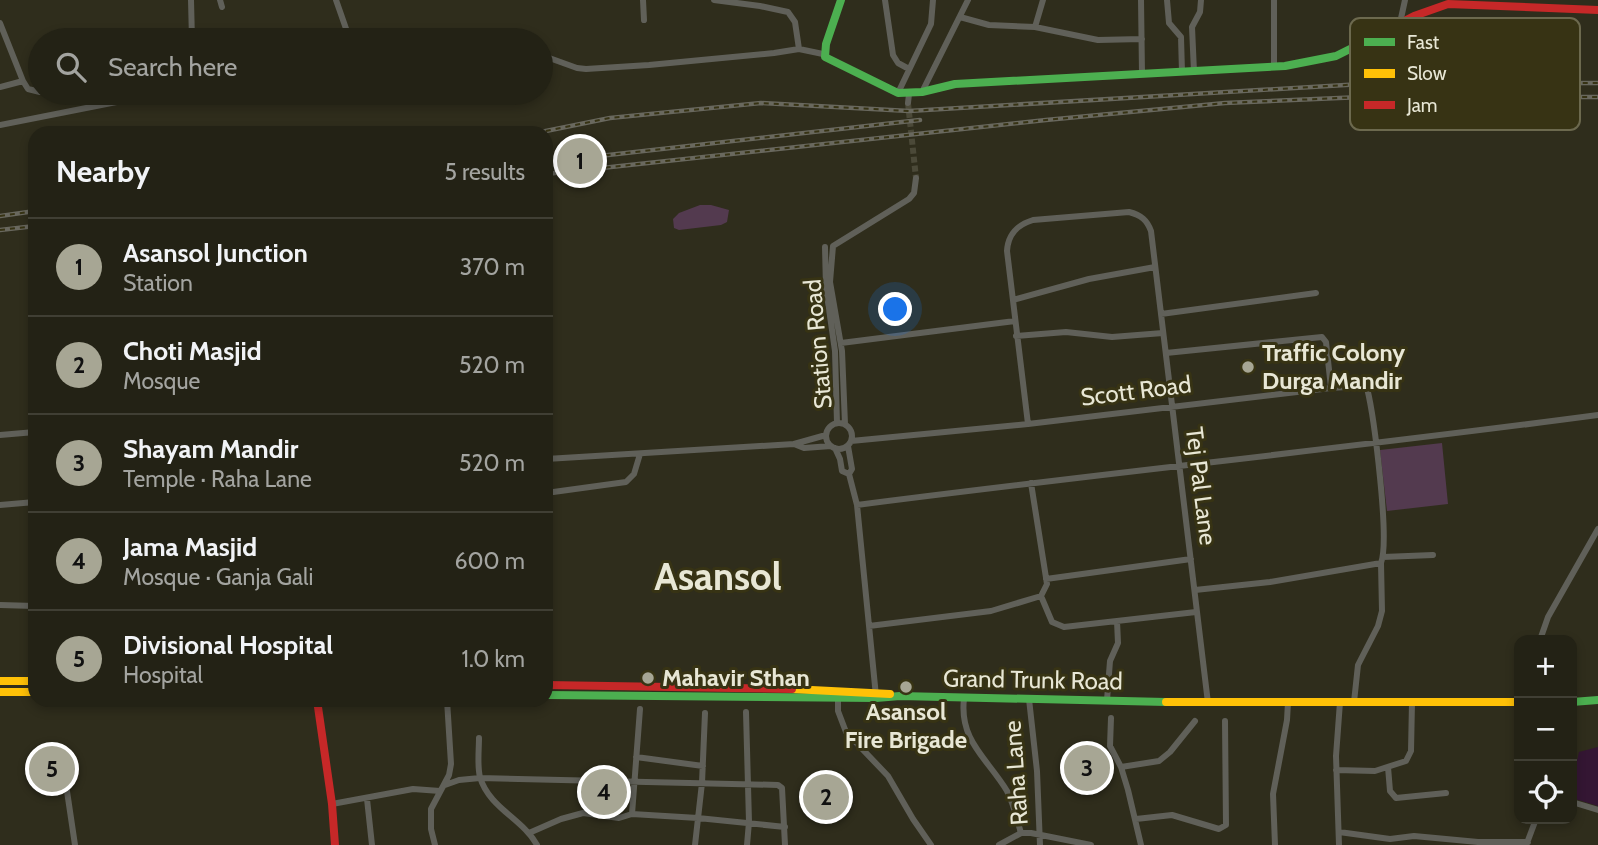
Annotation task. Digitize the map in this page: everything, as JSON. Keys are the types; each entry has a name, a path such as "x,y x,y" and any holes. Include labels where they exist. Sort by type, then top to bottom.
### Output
{"main road":[{"path":"841,0 823,54 898,93 922,92 955,84 1274,67 1336,56 1350,49"},
{"path":"1412,18 1450,2 1598,10"},
{"path":"0,681 28,681"},
{"path":"553,685 876,695"},
{"path":"0,692 28,692"},
{"name":"Grand Trunk Road","path":"553,695 876,695 1208,703 1514,702"},
{"path":"1577,702 1598,700"},
{"path":"318,707 335,845"}],"street":[{"path":"191,0 192,28"},
{"path":"336,0 346,28"},
{"path":"643,0 644,20"},
{"path":"714,0 760,3 789,12 793,16 799,49"},
{"path":"885,0 893,55 898,63 909,69"},
{"path":"898,93 931,24 933,0"},
{"path":"922,92 968,0"},
{"path":"1035,27 1043,0"},
{"path":"1141,0 1142,73"},
{"path":"1167,0 1169,23 1181,37 1182,72"},
{"path":"1194,72 1192,27 1200,12 1201,0"},
{"path":"1274,0 1274,67"},
{"path":"1401,18 1405,0"},
{"path":"960,16 1002,27 1035,27 1098,40 1142,39"},
{"path":"0,23 28,89"},
{"path":"553,59 586,69 799,49 823,54"},
{"path":"0,87 23,81"},
{"path":"908,103 909,94"},
{"path":"0,125 101,105"},
{"name":"Station Road","path":"829,247 904,204 914,193 916,178"},
{"name":"Tej Pal Lane","path":"1013,300 1007,244 1013,231 1025,222 1129,212 1144,218 1151,232 1208,703"},
{"name":"Station Road","path":"829,247 830,282 841,343 845,424"},
{"name":"Station Road","path":"829,247 826,288 835,351 836,423"},
{"path":"1028,424 1013,300 1089,279 1155,267"},
{"path":"1161,314 1316,293"},
{"path":"841,343 1015,321"},
{"path":"1016,335 1066,332 1112,337 1163,333"},
{"path":"1166,352 1322,337 1326,342 1331,388"},
{"name":"Scott Road","path":"849,443 1362,386 1367,388 1376,444"},
{"path":"857,505 1598,415"},
{"path":"826,435 829,427 836,423 845,424 851,430 849,443 852,469 849,474 857,505 876,695"},
{"path":"0,435 28,433"},
{"path":"553,459 794,444 826,435"},
{"path":"826,435 840,459 842,471 849,474"},
{"path":"794,444 804,449 849,443"},
{"path":"1354,702 1358,665 1378,626 1382,611 1382,505 1376,444"},
{"path":"553,492 626,482 635,474 640,454"},
{"path":"869,626 991,611 1041,596 1046,590 1046,579 1031,483"},
{"path":"0,505 28,503"},
{"path":"1542,635 1548,617 1598,529"},
{"path":"1195,590 1270,582 1382,560 1433,555"},
{"path":"1046,579 1191,559"},
{"path":"1041,596 1052,622 1064,627 1196,612"},
{"path":"0,605 28,606"},
{"path":"1107,701 1110,661 1118,643 1117,621"},
{"path":"838,697 838,711 848,736 888,776 931,845"},
{"path":"964,699 967,730 979,755 1006,790 1021,833"},
{"name":"Raha Lane","path":"1029,699 1037,771 1040,845"},
{"path":"1275,845 1273,794 1284,741 1287,702"},
{"path":"1339,845 1336,770 1340,702"},
{"path":"1336,770 1375,771 1406,761 1409,757 1412,702"},
{"path":"435,845 431,829 431,809 449,775 450,764 447,707"},
{"path":"632,814 640,709"},
{"path":"746,712 749,822 747,845"},
{"path":"695,845 702,783 705,713"},
{"path":"1111,718 1110,746 1121,767 1141,845"},
{"path":"1121,767 1159,761 1170,752 1195,721"},
{"path":"1136,819 1172,815 1219,829 1226,825 1225,721"},
{"path":"479,738 480,778 501,810 528,833 537,845"},
{"path":"636,757 703,766"},
{"path":"1388,767 1390,791 1396,798 1446,793"},
{"path":"64,771 75,845"},
{"path":"332,804 412,789 442,788 459,780 480,778 780,785 785,845"},
{"path":"367,799 372,845"},
{"path":"1577,804 1598,810"},
{"path":"528,833 573,814 591,813 618,817 632,814 698,818 785,827"},
{"path":"1339,832 1393,842 1414,835 1478,842 1527,843 1533,824"},
{"path":"999,845 1021,833 1040,834 1091,845"},
{"path":"1436,836 1438,845"}],"shaded area":[{"path":"700,205 729,210 727,222 679,230 674,228 673,219 679,213"},
{"path":"1442,443 1448,504 1387,511 1380,450"},
{"path":"1598,747 1598,806 1577,800 1579,752"}],"tunnel":[{"path":"908,103 916,178"}],"railway":[{"path":"1580,83 1598,83"},
{"path":"553,130 610,118 761,103 909,111 1350,85"},
{"path":"1580,97 1598,97"},
{"path":"553,173 1046,120 1225,103 1350,98"},
{"path":"553,161 920,120"},
{"path":"0,216 28,212"},
{"path":"0,230 28,227"}],"traffic: fast":[{"path":"841,0 826,44 825,57 898,93 922,92 955,84 1285,66 1336,56 1350,49"},
{"path":"553,695 900,696 1166,702"},
{"path":"1577,702 1598,700"}],"traffic: slow":[{"path":"0,681 28,681"},
{"path":"792,689 890,694"},
{"path":"0,692 28,692"},
{"path":"1166,702 1514,702"}],"traffic: jam":[{"path":"1410,18 1448,4 1598,10"},
{"path":"553,685 792,689"},
{"path":"318,707 335,845"}],"place":[{"name":"Asansol Junction","path":"580,161"},
{"name":"Traffic Colony Durga Mandir","path":"1248,367"},
{"name":"Mahavir Sthan","path":"648,678"},
{"name":"Asansol Fire Brigade","path":"906,687"},
{"name":"Shayam Mandir","path":"1087,768"},
{"name":"Divisional Hospital","path":"52,769"},
{"name":"Jama Masjid","path":"604,792"},
{"name":"Choti Masjid","path":"826,797"}],"district":[{"name":"Asansol","path":"718,577"}]}
